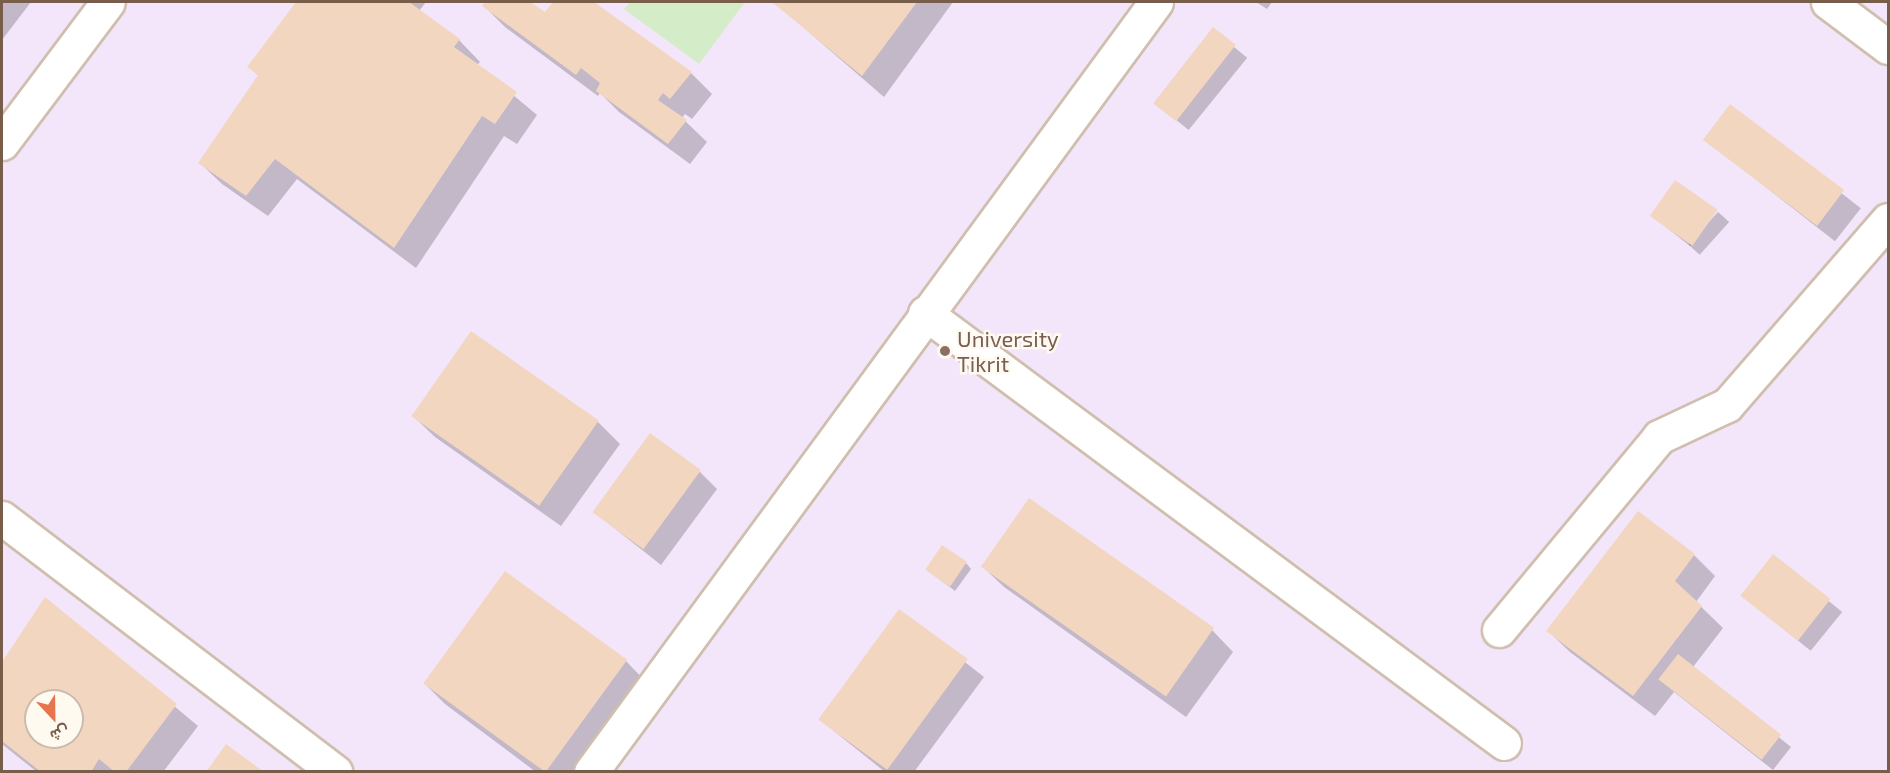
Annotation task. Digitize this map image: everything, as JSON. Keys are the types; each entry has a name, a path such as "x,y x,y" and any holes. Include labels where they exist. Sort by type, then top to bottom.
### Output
{"street":[{"path":"2,143 108,2"},
{"path":"591,771 925,313 1156,2"},
{"path":"1828,2 1888,47"},
{"path":"1499,630 1659,437 1726,405 1888,220"},
{"path":"925,313 1504,743"},
{"path":"2,518 335,771"}],"shaded area":[{"name":"University Tikrit","path":"2,2 1888,2 1888,771 2,772"}],"green space":[{"path":"630,2 745,2 699,64 624,9"}],"building":[{"path":"296,2 409,2 460,39 454,47 517,92 495,124 482,116 394,248 275,159 246,196 198,163 258,75 247,67"},
{"path":"485,2 530,2 545,12 553,2 594,2 692,72 670,99 663,93 658,100 687,120 668,144 596,91 600,83 581,68 576,75 482,6"},
{"path":"772,2 917,2 862,76"},
{"path":"1213,27 1236,45 1176,121 1153,103"},
{"path":"1730,104 1844,190 1817,226 1703,140"},
{"path":"1675,180 1718,210 1692,246 1650,216"},
{"path":"471,331 599,420 539,506 411,416"},
{"path":"650,433 701,470 643,549 592,512"},
{"path":"1029,498 1214,628 1166,696 981,567"},
{"path":"1638,511 1695,554 1675,581 1702,606 1633,696 1546,631"},
{"path":"942,545 967,562 950,587 925,570"},
{"path":"1773,554 1831,599 1798,641 1740,596"},
{"path":"505,571 627,660 546,772 423,683"},
{"path":"45,597 177,704 126,772 115,772 99,759 91,772 41,772 2,741 2,662"},
{"path":"899,609 968,659 887,770 818,720"},
{"path":"1678,654 1781,735 1762,760 1658,679"},
{"path":"226,744 264,772 206,772"}],"place":[{"name":"University Tikrit","path":"945,351"}]}
